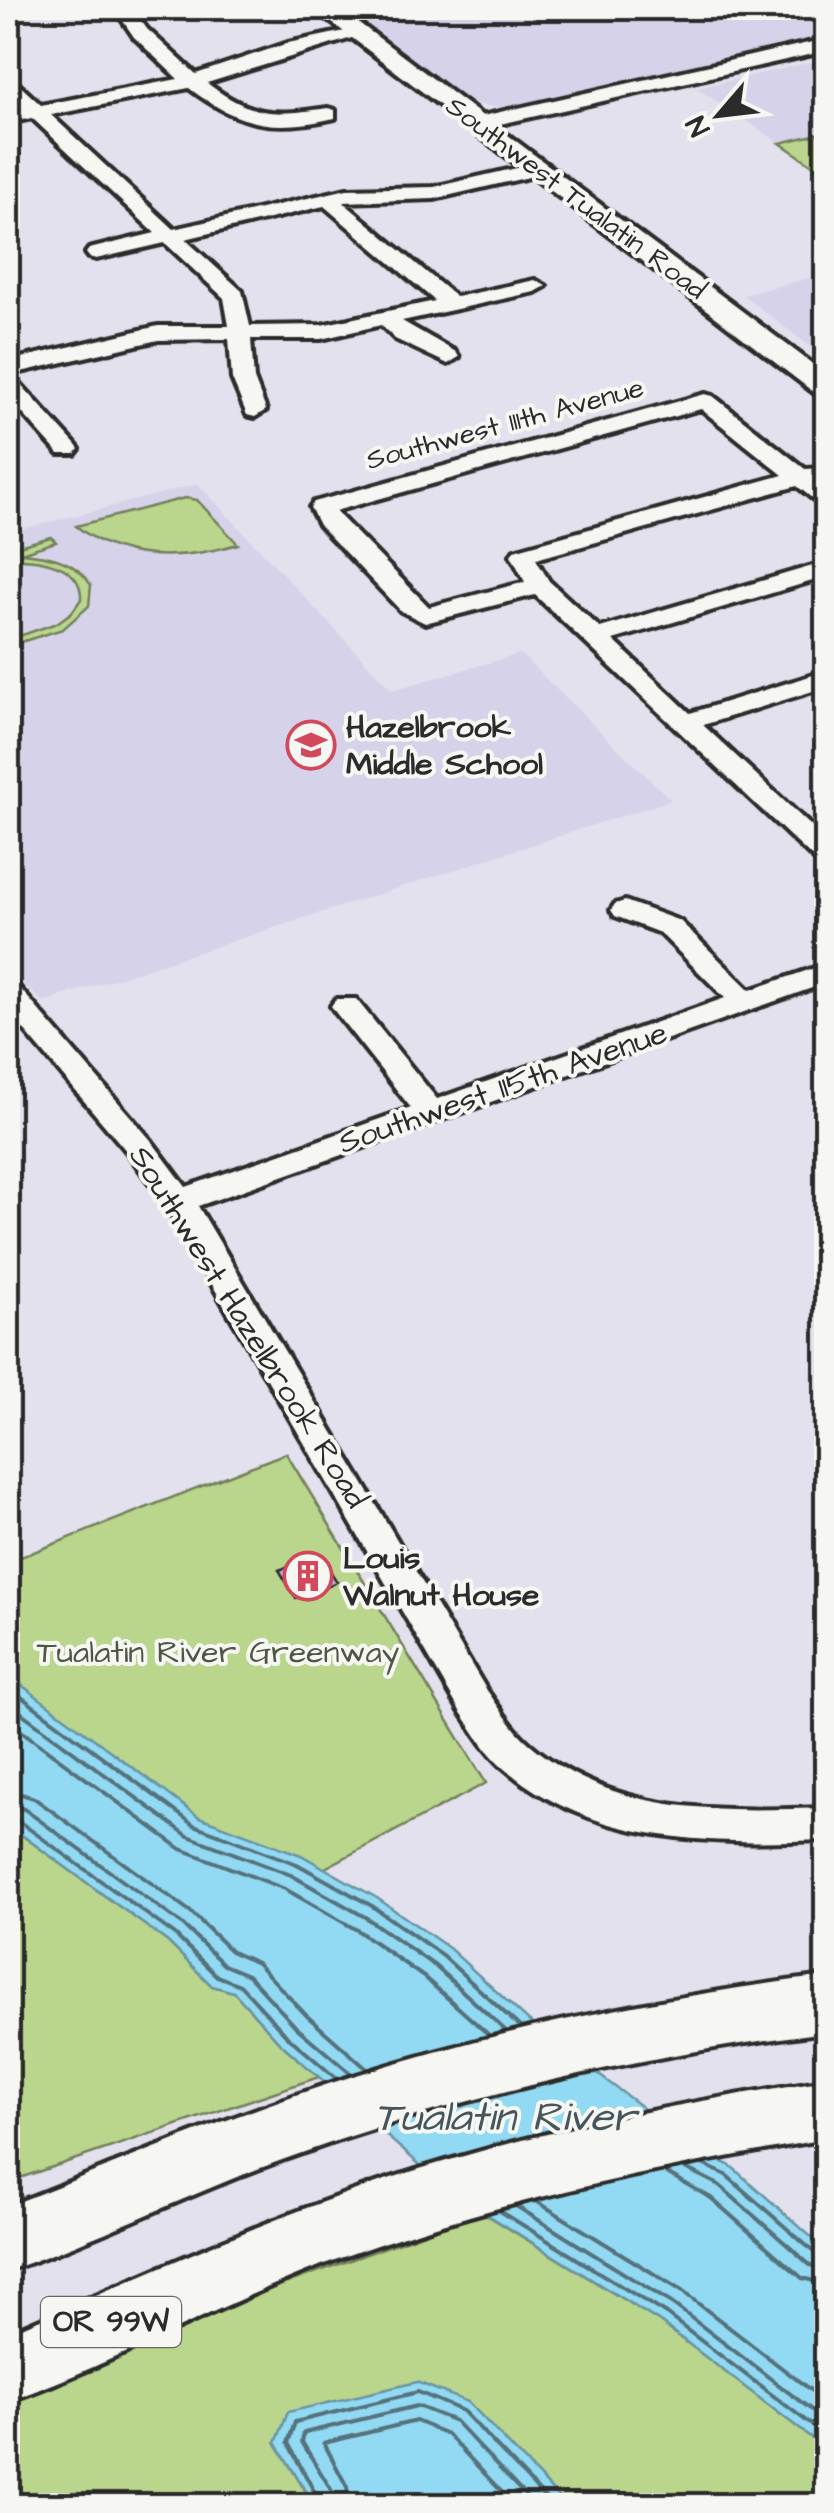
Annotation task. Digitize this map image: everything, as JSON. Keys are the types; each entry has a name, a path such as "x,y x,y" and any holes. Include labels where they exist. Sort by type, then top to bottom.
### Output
{"highway":[{"path":"8,2238 284,2129 484,2068 650,2030 803,2006"},
{"name":"OR 99W","path":"8,2367 364,2219 560,2161 728,2125 826,2110"}],"main road":[{"name":"Southwest Tualatin Road","path":"325,8 826,388"}],"street":[{"path":"124,8 134,28 221,104 242,116 281,119 328,114"},
{"path":"8,118 195,80 296,47 359,33"},
{"path":"478,123 826,45"},
{"path":"8,85 234,296 240,312 241,385 255,410"},
{"path":"96,254 368,192 434,194 539,169"},
{"path":"329,200 449,302"},
{"path":"8,368 158,334 321,332 536,286"},
{"path":"386,318 403,334 448,358"},
{"path":"8,384 67,450"},
{"name":"Southwest 111th Avenue","path":"540,586 425,615 410,606 327,520 322,507 705,402 801,477"},
{"path":"826,470 522,554 540,586 826,855"},
{"path":"801,477 826,498"},
{"path":"597,637 826,569"},
{"path":"687,722 826,679"},
{"path":"625,910 670,927 745,1002"},
{"name":"Southwest 115th Avenue","path":"178,1201 826,974"},
{"name":"Southwest Hazelbrook Road","path":"8,993 139,1146 178,1201 473,1700 512,1751 551,1782 630,1815 699,1826 826,1824"},
{"path":"346,1006 432,1113"}],"shaded area":[{"path":"344,8 826,8 826,38 511,109 473,104"},
{"path":"826,59 826,132 780,143 697,88"},
{"path":"826,274 826,359 743,295"},
{"name":"Hazelbrook Middle School","path":"198,484 392,690 520,654 671,800 43,1002 8,970 8,533"}],"green space":[{"path":"826,132 826,174 780,143"},
{"path":"185,498 197,500 238,544 175,555 133,553 94,538 76,526"},
{"path":"51,537 56,542 21,553 51,557 78,570 91,585 89,606 63,629 8,646 8,640 57,623 81,599 80,587 66,570 43,562 8,559 8,549"},
{"name":"Tualatin River Greenway","path":"286,1453 486,1783 270,1897 8,1682 8,1562"},
{"path":"8,1825 168,1942 212,1986 234,1992 280,2043 319,2077 8,2182"},
{"path":"482,2212 660,2322 826,2449 826,2505 566,2505 468,2402 276,2443 314,2505 8,2505 8,2403 221,2307"}],"water":[{"name":"Tualatin River","path":"8,1675 199,1817 301,1855 377,1898 449,1948 534,2026 704,2154 731,2166 826,2250 826,2449 660,2322 451,2192 280,2043 234,1992 212,1986 168,1942 8,1825"},
{"path":"417,2382 468,2402 566,2505 314,2505 276,2443 288,2412"}],"building":[{"name":"Louis Walnut House","path":"320,1555 337,1582 296,1598 279,1570"}],"place":[{"name":"Hazelbrook Middle School","path":"311,745"},
{"name":"Louis Walnut House","path":"308,1576"}]}
